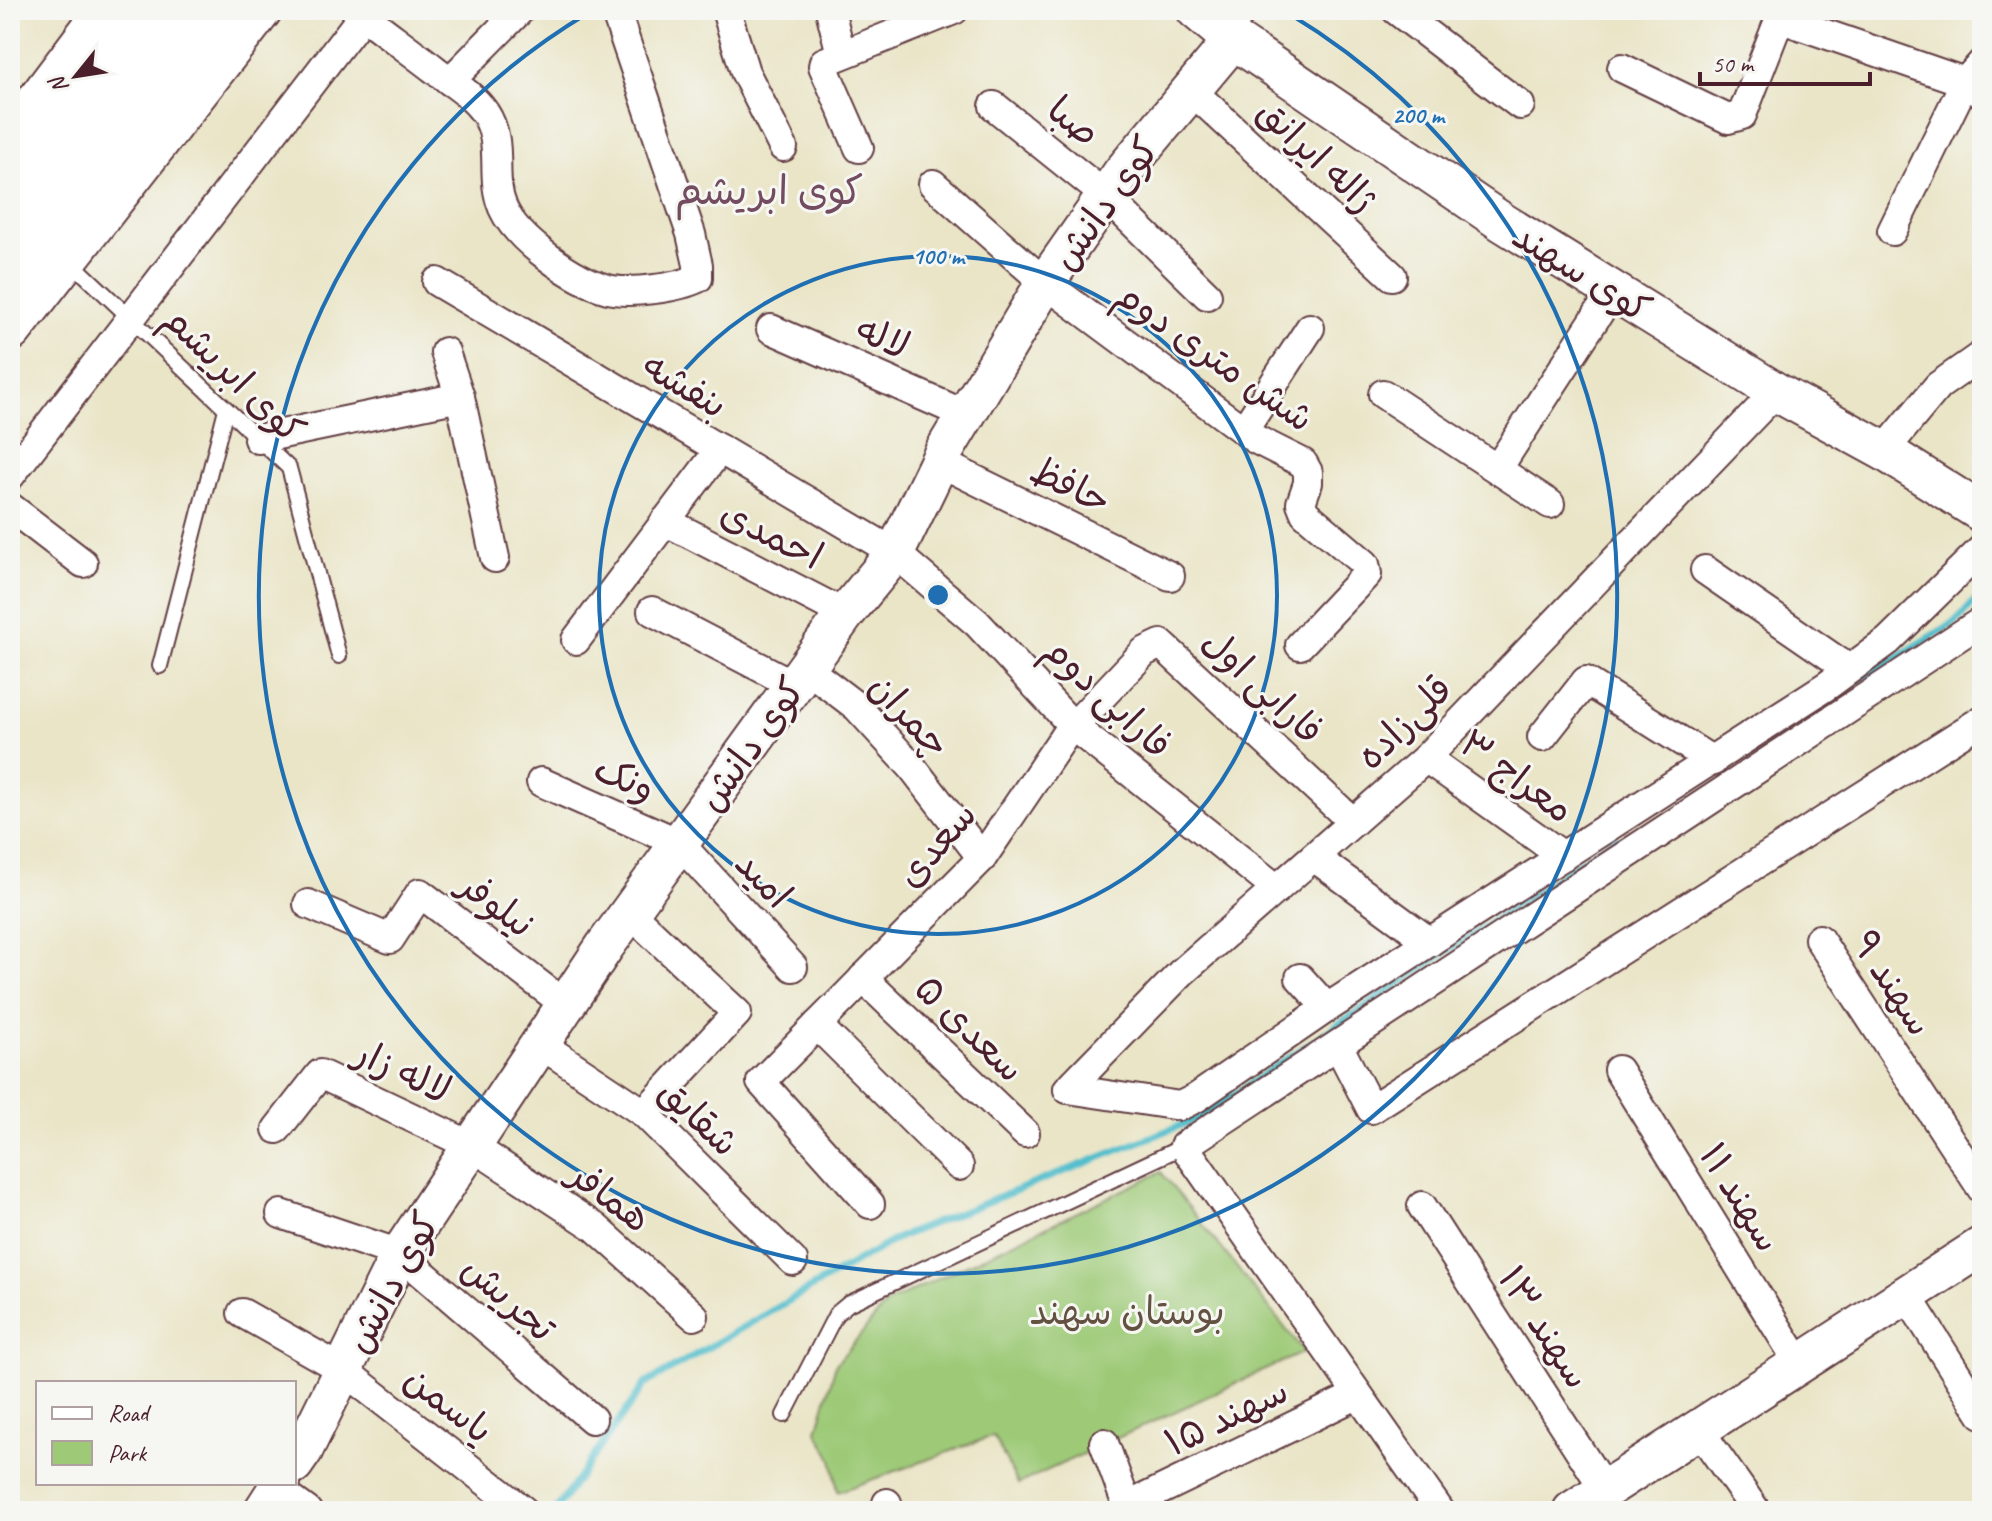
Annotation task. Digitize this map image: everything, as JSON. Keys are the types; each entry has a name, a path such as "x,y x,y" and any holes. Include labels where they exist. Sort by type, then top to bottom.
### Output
{"highway":[{"path":"10,140 108,10"},
{"path":"10,210 161,10"},
{"path":"10,278 209,10"},
{"path":"10,329 259,10"}],"street":[{"path":"450,81 520,10"},
{"path":"10,476 362,12 463,89 483,110 497,140 496,175 503,207 516,227 537,249 579,277 609,290 657,289 687,284 698,278 691,234 615,10"},
{"path":"726,10 745,72 783,147"},
{"path":"830,10 841,54"},
{"path":"859,148 823,66 827,59 954,10"},
{"path":"1396,10 1520,105"},
{"path":"1622,68 1728,119 1735,118 1742,115 1781,14 1976,80 1892,231"},
{"name":"کوی دانش","path":"296,1469 400,1254 629,912 845,614 895,553 939,462 1045,283 1106,196 1191,90 1224,23"},
{"name":"کوی سهند","path":"1224,23 1502,222 1776,392 1884,451 1982,513"},
{"name":"ژاله ایرانق","path":"1191,90 1392,276"},
{"name":"صبا","path":"994,106 1106,196 1207,295"},
{"name":"شش متری دوم","path":"933,184 1045,283 1244,430 1303,463 1308,472 1301,503 1305,513 1365,564 1367,574 1300,645"},
{"name":"بنفشه","path":"437,282 895,553"},
{"path":"1498,468 1613,291"},
{"path":"1244,430 1310,328"},
{"name":"لاله","path":"771,329 966,415"},
{"path":"445,352 460,397 495,558"},
{"path":"1884,451 1938,386 1982,355"},
{"name":"قلی‌زاده","path":"1327,1008 1180,1106 1068,1089 1181,973 1426,758 1776,392"},
{"path":"1383,394 1550,504"},
{"path":"258,439 460,397"},
{"path":"576,640 720,449"},
{"name":"حافظ","path":"939,462 1170,576"},
{"path":"10,507 83,563"},
{"name":"احمدی","path":"665,521 845,614"},
{"path":"1300,978 1327,1008 1713,761 1849,669 1888,641 1982,549"},
{"name":"فارابی دوم","path":"895,553 977,623 1074,727 1277,889"},
{"path":"1705,570 1849,669"},
{"name":"چمران","path":"652,611 800,677 857,707 982,858"},
{"path":"1440,1511 1184,1146 1980,629"},
{"name":"فارابی اول","path":"1154,646 1161,644 1353,822"},
{"name":"سعدی","path":"761,1082 982,858 1074,727 1144,652 1154,646"},
{"path":"1542,737 1586,681 1713,761"},
{"path":"1338,1045 1371,1109 1982,720"},
{"name":"معراج ۳","path":"1426,758 1563,856"},
{"name":"ونک","path":"541,782 679,843"},
{"name":"امید","path":"679,843 793,967"},
{"path":"1314,857 1430,942"},
{"name":"نیلوفر","path":"308,904 390,939 420,893 566,1005"},
{"path":"629,912 737,1013 644,1113"},
{"name":"سهند ۹","path":"1819,939 1982,1189"},
{"name":"سعدی ۵","path":"863,978 1025,1133"},
{"path":"817,1025 959,1166"},
{"name":"شقایق","path":"540,1044 644,1113 793,1261"},
{"name":"سهند ۱۱","path":"1618,1070 1799,1363"},
{"name":"لاله زار","path":"277,1129 320,1074 472,1146"},
{"name":"شقایق","path":"761,1082 870,1204"},
{"name":"همافر","path":"472,1146 595,1227 694,1316"},
{"name":"سهند ۱۳","path":"1422,1206 1605,1490"},
{"name":"تجریش","path":"281,1214 400,1254 592,1419"},
{"path":"1572,1511 1982,1246"},
{"path":"1906,1294 1982,1414"},
{"name":"یاسمن","path":"242,1313 343,1370 524,1511"},
{"name":"سهند ۱۵","path":"1129,1509 1357,1395"},
{"path":"1700,1431 1756,1511"},
{"path":"1104,1443 1129,1509"}],"lane":[{"name":"کوی ابریشم","path":"66,256 289,468 339,656"},
{"path":"160,666 226,409"},
{"path":"784,1415 836,1314 848,1304 1184,1146"}],"green space":[{"name":"بوستان سهند","path":"1161,1172 1304,1352 1018,1484 993,1436 838,1492 832,1459 817,1431 836,1364 887,1303"}],"waterway":[{"path":"1851,685 1957,621 1982,593"},
{"path":"555,1511 645,1384 899,1237 1199,1118 1616,838"}],"district":[{"name":"کوی ابریشم","path":"769,190"}]}
